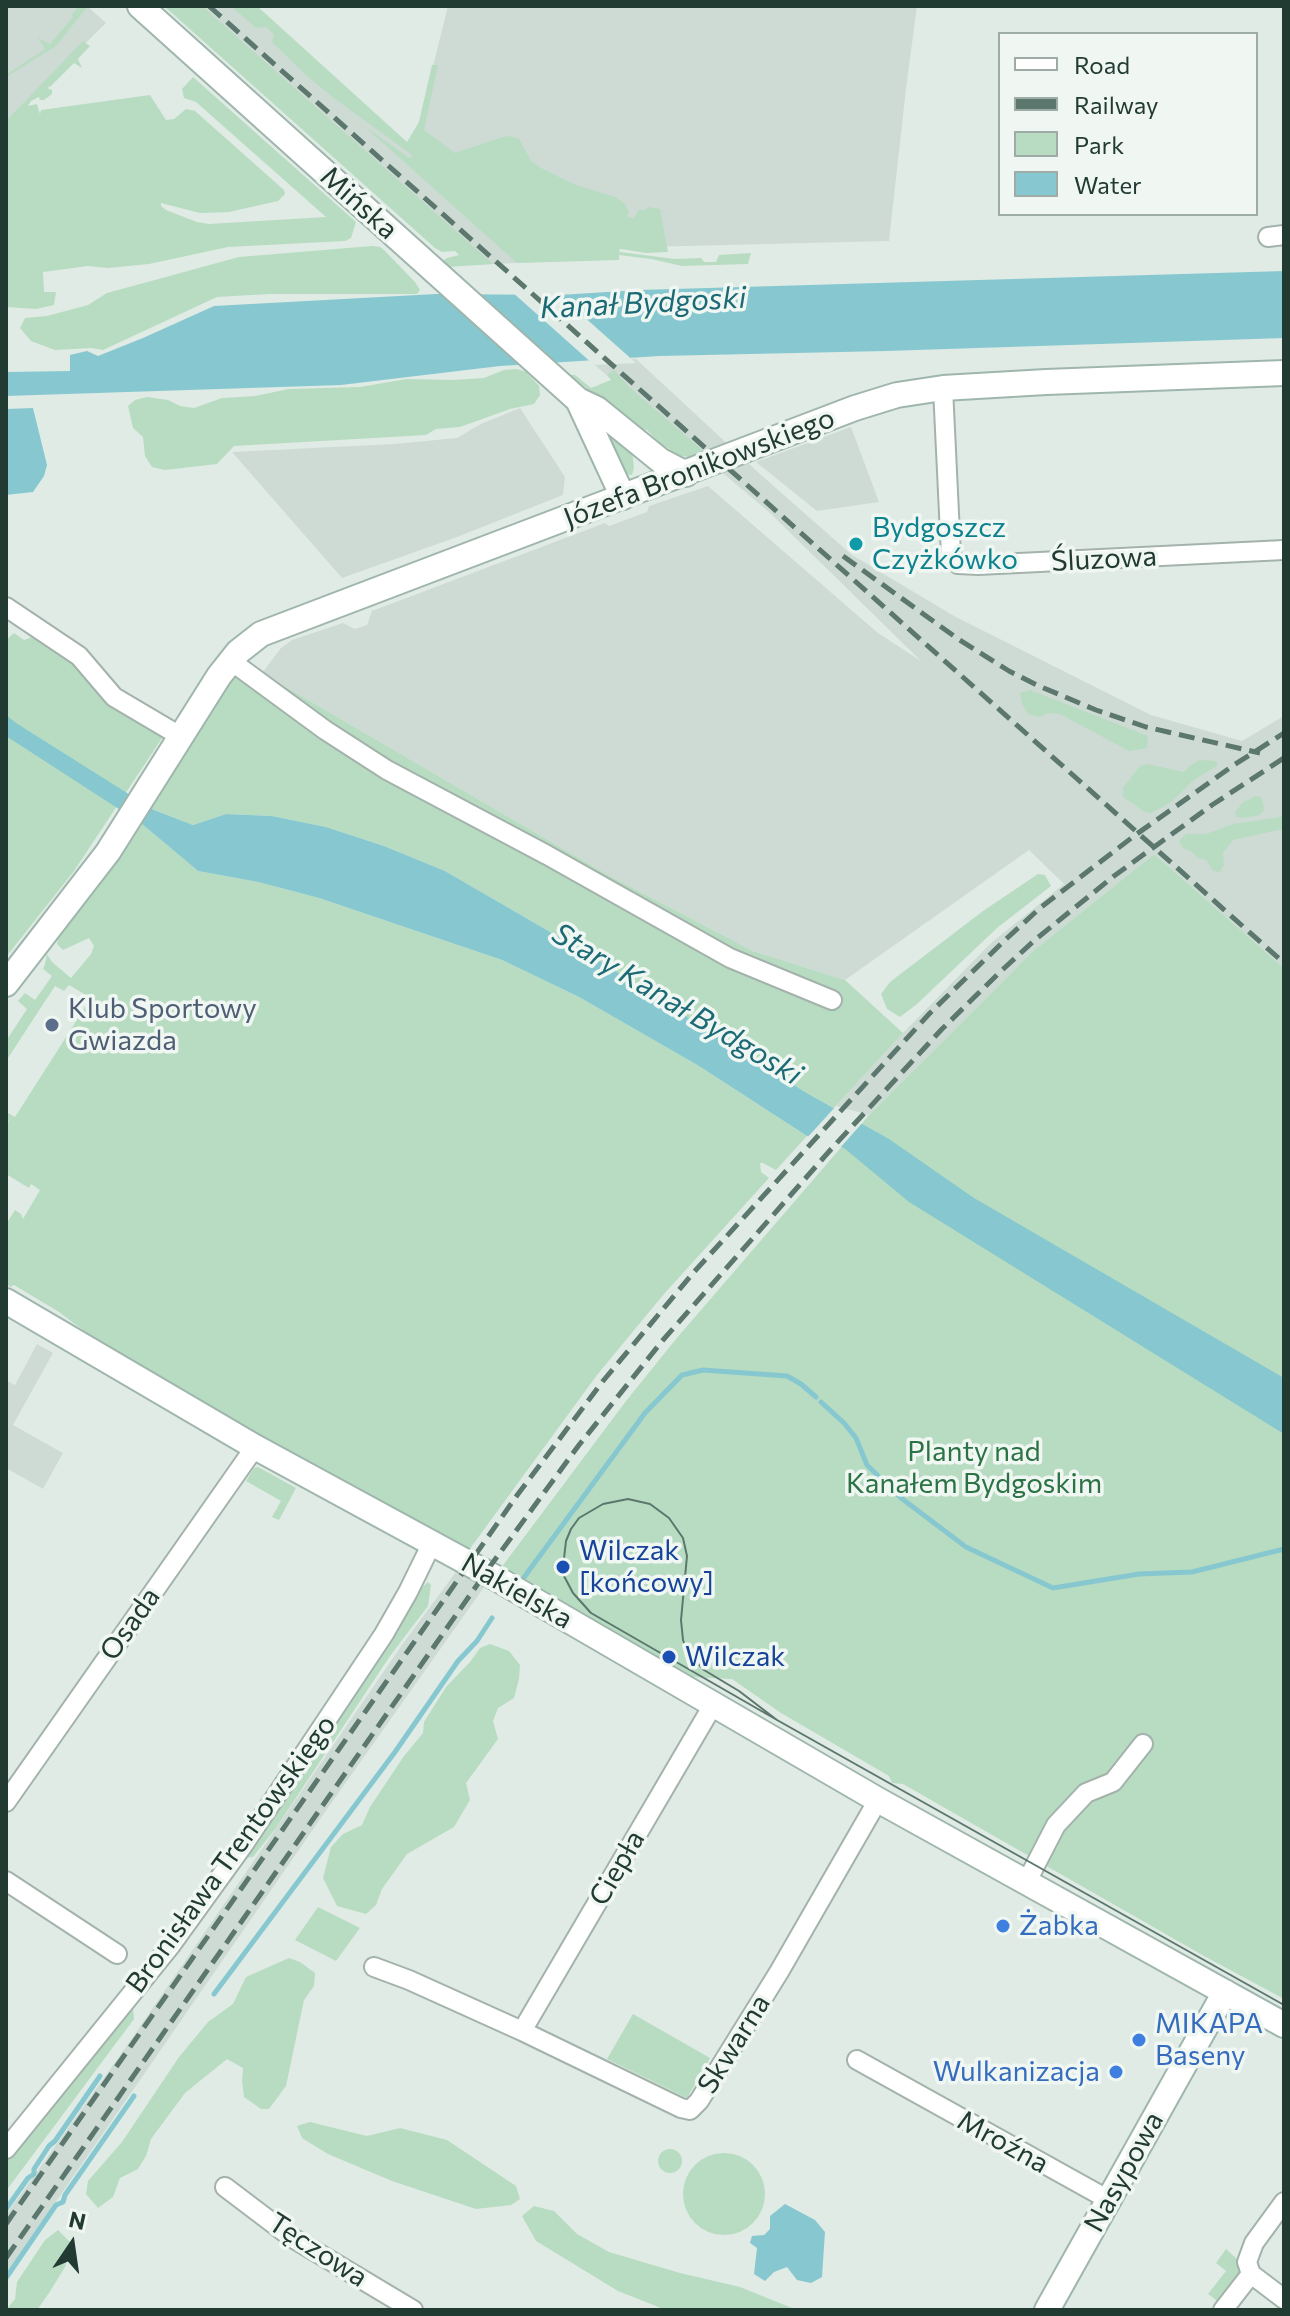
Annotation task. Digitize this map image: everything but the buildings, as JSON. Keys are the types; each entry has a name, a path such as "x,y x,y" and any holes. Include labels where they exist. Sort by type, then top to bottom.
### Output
{"street":[{"name":"Mińska","path":"140,6 572,394 597,409 661,461 686,474"},
{"name":"Józefa Bronikowskiego","path":"6,984 94,872 203,699 231,661 261,634 879,399 943,388 1284,373"},
{"name":"Śluzowa","path":"943,388 951,555 958,564 1284,550"},
{"name":"Mińska","path":"572,394 631,494"},
{"path":"631,494 639,445"},
{"path":"6,607 79,656 114,697 180,736"},
{"path":"231,661 325,730 387,770 730,958 832,1000"},
{"name":"Nakielska","path":"6,1301 255,1447 432,1543 878,1800 1284,2025"},
{"name":"Osada","path":"6,1802 255,1447"},
{"name":"Bronisława Trentowskiego","path":"6,2149 171,1945 244,1844 384,1634 432,1543"},
{"name":"Ciepła","path":"522,2031 713,1705"},
{"path":"1026,1883 1056,1825 1086,1793 1113,1782 1143,1744"},
{"name":"Skwarna","path":"374,1967 522,2031 690,2110 779,1972 878,1800"},
{"path":"6,1881 117,1954"},
{"name":"Nasypowa","path":"1047,2310 1225,1992"},
{"name":"Mroźna","path":"857,2060 1109,2200"},
{"name":"Tęczowa","path":"225,2187 291,2237 413,2310"},
{"path":"1284,2202 1250,2250 1247,2262 1251,2274 1284,2299"},
{"path":"1223,2310 1251,2274"}],"shaded area":[{"path":"6,6 87,6 106,23 6,122"},
{"path":"192,6 253,6 536,262 475,265"},
{"path":"448,6 917,6 889,241 646,247 549,216 412,134 419,122"},
{"path":"636,359 852,555 954,616 1151,715 1242,741 1284,716 1284,968 1154,854 1033,951 869,1115 836,1106 991,943 1064,884 1029,850 845,980 753,951 608,875 262,673 281,648 292,640 343,623 355,629 367,625 372,611 605,523 609,526 647,512 649,506 708,486 878,633 921,661 769,512 591,362"},
{"path":"520,408 565,477 563,495 342,578 232,452 457,438"},
{"path":"851,427 879,502 817,511 756,462"},
{"path":"37,1344 53,1353 13,1425 63,1453 43,1489 6,1468 6,1380 15,1385"},
{"path":"458,1569 487,1583 6,2274 6,2215"}],"green space":[{"path":"74,6 88,6 56,46 6,77 45,49 38,38 50,44 73,17 77,9"},
{"path":"164,6 202,6 493,264 448,267 442,262 459,255 455,251 442,252 435,248"},
{"path":"231,6 257,6 407,142 419,122 432,65 438,65 424,130 455,153 506,136 514,137 519,139 531,161 573,184 615,197 624,203 629,212 627,217 634,218 639,210 648,207 660,209 668,252 621,249 620,252 675,259 701,258 704,262 716,262 719,255 751,253 748,264 682,266 619,255 619,260 517,263 364,126 408,157 412,155 306,75 272,42 274,34 266,27 256,28"},
{"path":"83,41 90,46 78,59 82,68 74,63 47,88 52,90 52,94 44,100 39,97 31,101 28,106 37,104 40,114 41,110 150,95 166,120 174,119 186,109 195,111 285,194 278,201 229,212 200,213 161,203 166,210 209,224 326,217 196,102 184,98 182,89 193,77 356,222 351,238 345,241 228,247 149,264 108,268 88,266 43,272 44,292 56,292 54,305 36,309 6,307 6,121"},
{"path":"372,246 385,251 415,282 420,290 417,294 217,297 103,350 55,350 31,341 20,328 25,318 47,316 88,305 107,293 239,257"},
{"path":"504,370 526,372 539,386 540,395 534,404 460,427 436,429 426,435 234,446 217,464 165,470 152,467 145,456 143,437 133,428 128,406 135,400 147,397 194,408 222,398 255,396 289,389 360,387 407,379 484,378"},
{"path":"614,370 629,387 708,455 692,458 678,455 647,430 638,429 570,375 575,375 591,388 611,380 607,375"},
{"path":"593,414 632,450 632,475 622,470"},
{"path":"14,633 24,640 35,636 42,638 164,735 74,871 6,957 6,640"},
{"path":"225,667 262,673 608,875 753,951 845,980 903,1033 834,1108 595,958 445,871 326,827 272,816 226,814 193,825 154,810 140,801"},
{"path":"1030,690 1148,736 1147,748 1129,751 1060,714 1048,713 1040,717 1028,714 1020,693"},
{"path":"1200,760 1217,761 1217,766 1195,779 1170,803 1151,813 1123,797 1123,788 1140,766 1147,764 1184,772"},
{"path":"1255,796 1261,797 1263,803 1264,810 1260,815 1236,817 1235,813 1242,803"},
{"path":"1284,812 1284,829 1233,840 1223,853 1224,865 1220,872 1213,871 1206,860 1183,848 1179,841 1186,834 1206,834 1233,824 1281,817"},
{"path":"142,824 198,871 319,898 502,960 579,997 699,1066 807,1136 776,1170 760,1163 761,1172 769,1178 664,1294 597,1375 466,1554 124,1361 59,1312 6,1283 6,1221 15,1210 23,1219 40,1190 31,1184 29,1188 6,1174 6,1125 9,1121 6,1112 15,1117 91,998 69,985 64,991 55,986 6,1061 6,1041 27,1009 18,1001 25,993 35,1000 52,976 43,969 47,954 71,978 91,954 94,946 89,938 63,950 57,944 58,939"},
{"name":"Planty nad Kanałem Bydgoskim","path":"1154,854 1284,968 1284,1999 903,1784 892,1783 889,1776 781,1713 732,1679 691,1677 501,1568 676,1339 869,1115 1033,951"},
{"path":"1038,874 1045,875 1051,886 997,928 900,1017 887,1009 881,994 890,982 983,911"},
{"path":"258,1467 296,1488 279,1520 272,1517 281,1501 246,1481"},
{"path":"428,1582 431,1585 428,1606 390,1656 276,1828 253,1857 242,1858 414,1595"},
{"path":"490,1644 509,1651 520,1665 519,1679 514,1698 498,1708 493,1721 498,1739 466,1783 470,1800 454,1827 407,1854 382,1889 376,1905 366,1914 337,1906 323,1878 331,1847 343,1834 362,1825 370,1807 423,1733 424,1722 446,1687 480,1648"},
{"path":"318,1907 360,1928 336,1961 295,1940"},
{"path":"289,1958 315,1973 314,1986 304,2000 286,2086 269,2109 261,2109 244,2097 243,2068 227,2059 185,2093 151,2139 138,2169 120,2178 113,2197 98,2208 86,2194 88,2181 122,2142 179,2057 208,2022 233,2004 246,1977"},
{"path":"133,2008 134,2019 6,2191 6,2160 44,2109 125,2013"},
{"path":"633,2014 710,2058 687,2098 607,2059"},
{"path":"310,2122 367,2136 400,2128 447,2140 516,2186 520,2199 511,2205 476,2209 392,2181 328,2154 302,2138 297,2126"},
{"path":"670,2149 679,2152 682,2161 679,2170 670,2173 661,2170 658,2161 661,2152"},
{"path":"716,2153 732,2153 747,2160 758,2171 765,2194 762,2210 753,2223 732,2235 716,2235 701,2228 690,2217 683,2202 683,2186 690,2171 701,2160"},
{"path":"534,2206 554,2211 577,2234 609,2252 740,2287 797,2310 666,2310 618,2291 536,2241 522,2216"},
{"path":"58,2230 71,2243 65,2267 49,2293 37,2310 6,2310 15,2299 17,2282 45,2240"},
{"path":"1226,2249 1237,2259 1242,2273 1220,2303 1208,2294 1226,2271 1216,2263"}],"water":[{"name":"Kanał Bydgoski","path":"1284,271 1284,338 660,356 500,366 341,385 6,396 6,372 70,371 70,355 87,351 98,356 214,306 436,294 559,295"},
{"path":"33,408 47,465 44,476 33,492 6,495 6,409"},
{"path":"6,715 154,810 193,825 226,814 272,816 326,827 445,871 595,958 805,1092 889,1139 974,1198 1284,1378 1284,1434 909,1202 844,1148 807,1136 699,1066 579,997 502,960 319,898 198,871 142,824 6,736"},
{"path":"785,2204 815,2220 825,2232 822,2277 811,2283 797,2280 787,2267 774,2272 765,2281 754,2274 757,2248 750,2243 752,2236 764,2235 770,2229 770,2216"}],"pier":[{"path":"511,291 555,291 636,363 594,365"},
{"path":"836,1106 864,1121 840,1148 806,1139"}],"waterway":[{"path":"522,1580 645,1413 682,1375 703,1370 787,1376 816,1397"},
{"path":"821,1402 856,1438 867,1465 901,1498 966,1547 1053,1588 1139,1574 1192,1572 1284,1549"},
{"path":"214,1994 492,1618"},
{"path":"6,2209 34,2174 49,2146 100,2076"},
{"path":"6,2278 56,2205 63,2202 134,2096"}],"tram line":[{"path":"777,1720 739,1691 704,1670 688,1653 681,1620 687,1556 683,1538 669,1518 650,1504 628,1499 603,1504 579,1518 566,1541 564,1576 573,1593 591,1613 777,1720 1284,2005"}],"railway":[{"path":"209,6 1284,963"},
{"path":"843,556 958,639 1039,686 1146,727 1260,753"},
{"path":"6,2224 518,1494 603,1381 694,1272 930,1013 1040,908 1134,836 1284,733"},
{"path":"6,2258 491,1565 579,1445 663,1340 833,1147 942,1029 1000,972 1114,876 1212,805 1284,758"}],"place":[{"name":"Bydgoszcz Czyżkówko","path":"856,544"},
{"name":"Klub Sportowy Gwiazda","path":"52,1025"},
{"name":"Wilczak [końcowy]","path":"563,1567"},
{"name":"Wilczak","path":"669,1657"},
{"name":"Żabka","path":"1003,1926"},
{"name":"MIKAPA Baseny","path":"1139,2040"},
{"name":"Wulkanizacja","path":"1116,2072"}],"water label":[{"name":"Stary Kanał Bydgoski","path":"677,1004"}]}
